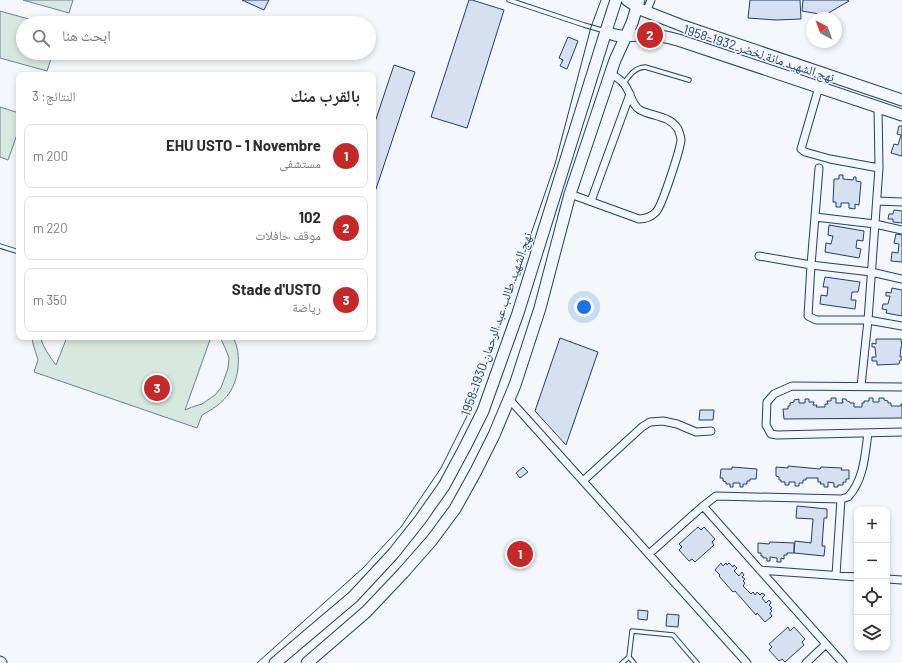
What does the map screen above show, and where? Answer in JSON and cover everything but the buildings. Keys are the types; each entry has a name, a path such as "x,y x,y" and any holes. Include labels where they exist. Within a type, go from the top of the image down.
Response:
{"main road":[{"name":"نهج الشهيد طالب عبد الرحمان 1930-1958","path":"275,663 353,597 393,554 444,486 465,447 483,411 518,313 616,0"},
{"name":"نهج الشهيد مانة لخضر 1932-1958","path":"628,0 683,26 902,100"},
{"path":"307,663 366,612 403,573 432,540 455,509 476,471 494,435 515,385 540,308 570,194 610,73 641,6"},
{"path":"678,40 683,26"},
{"name":"نهج الشهيد مانة لخضر 1932-1958","path":"606,31 620,36 655,35 678,40 902,115"}],"street":[{"path":"641,6 651,0"},
{"path":"570,194 634,218 645,219 650,217 655,214 658,209 680,149 681,139 679,131 675,125 668,119 641,110 636,106 624,83 610,73"},
{"path":"819,87 801,149 805,152 830,159 879,168"},
{"path":"591,201 630,94"},
{"path":"861,386 868,320 879,168 878,107"},
{"path":"819,168 808,316 816,320 868,320 902,326"},
{"path":"876,201 902,202"},
{"path":"815,217 875,224 902,230"},
{"path":"759,256 811,265 871,272 902,279"},
{"path":"902,387 792,386 774,394 767,402 766,425 771,434 777,435 902,432"},
{"path":"509,399 747,663"},
{"path":"583,481 642,427 650,422 663,421 677,424 696,432 711,431"},
{"path":"649,554 716,496 848,497 852,494 863,470 868,433"},
{"path":"836,575 841,498"},
{"path":"703,506 843,663"},
{"path":"760,570 854,577"},
{"path":"890,579 902,580"},
{"path":"806,663 826,644"}],"lane":[{"path":"509,0 584,26 606,31"},
{"path":"624,83 634,70 644,67 689,80"},
{"path":"0,246 16,251"},
{"path":"622,663 629,657 632,631 673,635 697,663"},
{"path":"629,657 634,663"}],"shaded area":[{"path":"23,0 73,0 69,13"},
{"path":"0,11 18,16 16,16 16,60 51,60 47,71 0,58"},
{"path":"0,107 16,112 16,137 8,160 0,157"},
{"path":"32,340 41,340 56,365 66,340 210,340 185,410 202,404 215,395 221,388 228,368 229,358 221,340 234,340 238,352 238,368 231,391 222,402 202,415 197,428 34,372 38,360"}],"tram line":[{"path":"257,663 363,568 401,527 441,468 472,406 555,164 591,27 601,0"}],"place":[{"name":"102","path":"650,35"},
{"name":"Stade d'USTO","path":"157,388"},
{"name":"EHU USTO - 1 Novembre","path":"520,554"}]}
